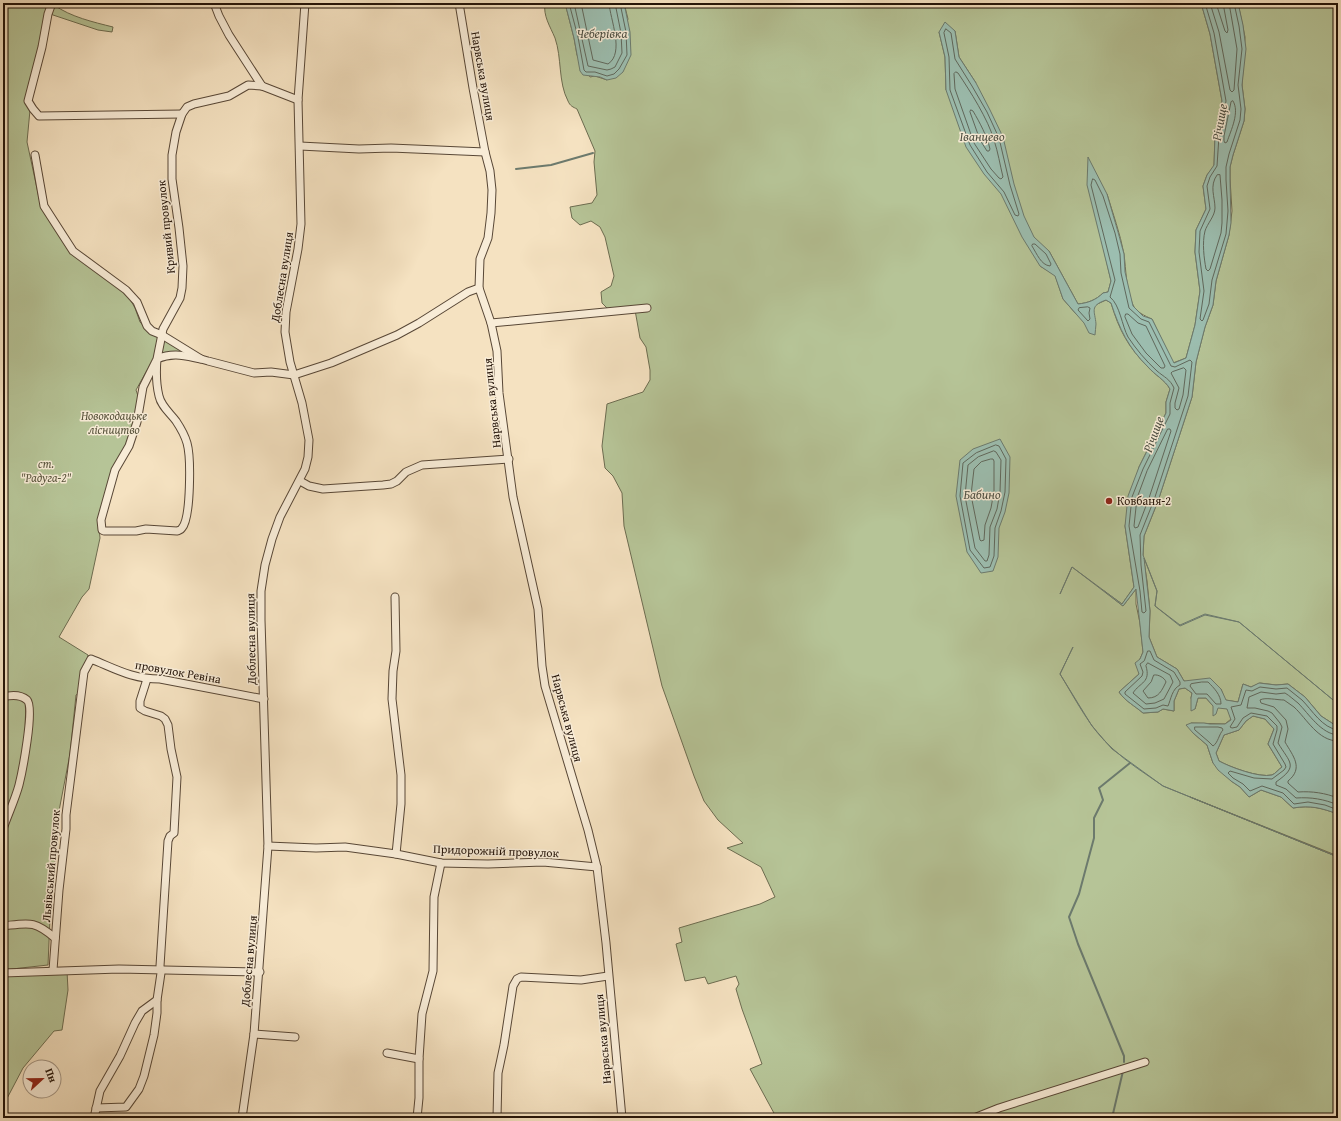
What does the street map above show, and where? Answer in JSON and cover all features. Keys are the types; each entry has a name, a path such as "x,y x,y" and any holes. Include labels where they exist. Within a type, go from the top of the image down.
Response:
{"street":[{"path":"52,3 48,14 42,48 28,101 38,116 182,114 187,108 194,104 229,96 248,85 262,86 298,100"},
{"path":"214,3 229,35 262,86"},
{"name":"Доблесна вулиця","path":"242,1118 254,1034 260,972 268,846 264,698 260,620 261,591 265,565 272,539 280,517 300,481 306,463 309,440 285,332 286,312 298,249 301,224 298,100 305,3"},
{"name":"Нарвська вулиця","path":"459,3 473,88 490,171 492,190 488,238 480,259 479,288 491,323 497,351 500,393 514,497 538,609 545,686 588,830 597,867 622,1118"},
{"name":"Кривий провулок","path":"162,335 163,329 180,298 183,280 179,228 172,179 172,155 176,132 182,114"},
{"path":"300,146 485,152"},
{"path":"35,155 44,206 73,251 126,290 137,302 147,326 152,331 162,335 201,359"},
{"path":"162,335 157,359 156,373 159,396 162,405 177,422 187,442 190,479 185,523 181,530 177,531 146,529 136,532 104,531 102,530 101,520 110,486 115,470 129,446 137,422 143,387 157,359 167,354 181,355 254,373 271,372 294,374 331,364 397,335 468,292 479,288"},
{"path":"491,323 647,308"},
{"path":"300,481 309,486 323,489 383,486 397,481 406,472 422,465 509,460"},
{"path":"395,597 396,651 392,699 401,774 401,804 396,854"},
{"name":"провулок Ревіна","path":"91,659 126,674 148,679 160,679 264,698"},
{"name":"Львівський провулок","path":"53,970 68,795 84,672 91,659"},
{"path":"96,1108 126,1107 139,1090 154,1036 161,973 166,863 168,841 170,836 174,833 177,777 168,725 165,719 140,708 140,701 148,679"},
{"path":"3,697 12,695 21,696 28,700 29,705 29,728 19,785 3,829"},
{"name":"Придорожній провулок","path":"268,846 316,848 345,847 396,854 441,863 488,864 543,862 597,867"},
{"path":"417,1118 422,1014 433,971 434,897 441,863"},
{"path":"3,926 34,924 44,928 55,938"},
{"path":"3,973 53,970 119,969 260,972"},
{"path":"497,1118 498,1073 510,1011 513,986 517,979 521,977 581,980 608,976"},
{"path":"94,1118 100,1091 120,1056 135,1023 142,1011 157,1000"},
{"path":"254,1034 295,1037"},
{"path":"387,1053 419,1059"},
{"path":"974,1118 999,1108 1145,1062"}],"green space":[{"path":"3,3 48,3 30,110 27,142 41,207 70,252 127,294 135,308 140,322 150,333 166,339 182,349 182,353 169,352 155,356 136,390 139,399 136,421 127,446 112,471 99,528 100,538 89,589 82,597 59,637 88,655 81,692 76,695 70,754 58,816 51,895 48,965 3,970"},
{"path":"545,3 565,3 577,55 590,77 595,76 607,80 628,19 624,3 1201,3 1210,34 1222,101 1215,135 1214,166 1207,175 1203,186 1206,209 1196,230 1195,252 1200,291 1195,325 1186,358 1173,363 1152,319 1138,312 1133,305 1128,286 1124,254 1107,194 1097,220 1111,281 1108,292 1103,293 1092,301 1078,304 1049,251 1040,266 1055,275 1063,299 1076,314 1106,300 1111,303 1117,322 1125,338 1141,360 1170,389 1166,402 1166,413 1139,467 1125,526 1134,587 1122,604 1104,591 1123,606 1136,589 1136,604 1140,623 1143,652 1140,659 1139,674 1119,692 1127,701 1143,713 1158,712 1163,709 1174,711 1174,701 1179,689 1185,688 1192,693 1191,698 1195,709 1198,698 1206,698 1213,706 1228,709 1231,719 1225,724 1191,723 1193,733 1207,745 1213,763 1231,781 1240,787 1249,797 1261,790 1281,797 1293,808 1316,808 1338,814 1338,856 1190,797 1338,857 1338,1118 771,1118 775,1115 750,1069 762,1064 736,989 739,984 736,976 708,984 705,977 685,981 676,944 682,942 679,928 760,904 775,897 761,867 727,848 743,843 718,820 704,801 694,776 662,686 624,526 622,493 613,476 605,468 602,446 607,404 643,392 650,380 650,370 646,347 640,338 635,310 610,311 602,303 601,292 611,286 614,276 605,237 600,227 591,221 580,225 572,218 570,207 592,203 597,195 594,162 595,151 577,109 570,104 565,94 561,78 559,54 555,38 546,17","holes":["955,31 959,57 976,83 946,90 945,57 939,32"]},
{"path":"1238,3 1338,3 1338,727 1321,716 1305,697 1288,684 1276,685 1260,683 1251,687 1243,684 1238,702 1225,700 1221,689 1184,681 1177,669 1157,657 1149,637 1150,611 1143,555 1144,536 1158,501 1192,397 1196,362 1205,327 1213,305 1216,281 1229,235 1232,211 1230,167 1244,121 1245,109 1242,85 1245,37"},
{"path":"54,5 75,16 113,27 112,32 98,30 53,15 51,14"},
{"path":"1253,716 1265,719 1274,729 1268,744 1282,767 1272,775 1260,775 1230,766 1219,761 1216,753 1224,735 1239,730 1246,721"},
{"path":"67,971 68,990 62,1030 54,1031 31,1059 22,1059 22,1070 3,1106 3,977"}],"water":[{"name":"Чеберівка","path":"565,3 624,3 630,32 631,55 623,72 616,78 607,80 600,77 583,75 580,71 574,38"},
{"path":"1201,3 1238,3 1246,49 1242,85 1245,109 1244,121 1230,167 1231,223 1216,281 1213,305 1205,327 1196,362 1192,397 1158,501 1144,536 1143,555 1157,591 1144,558 1150,611 1149,637 1157,657 1177,669 1184,681 1210,678 1221,689 1226,700 1238,702 1243,684 1251,687 1259,683 1276,685 1288,684 1305,697 1321,716 1338,727 1338,814 1316,808 1293,808 1281,797 1261,790 1249,797 1240,787 1218,770 1213,763 1207,745 1186,725 1191,723 1225,724 1231,720 1227,709 1218,708 1216,714 1213,716 1213,706 1206,698 1198,698 1195,709 1191,711 1192,693 1185,688 1179,689 1174,701 1174,711 1163,709 1158,712 1143,713 1124,698 1119,692 1139,674 1135,663 1140,659 1143,652 1136,589 1123,606 1072,567 1122,604 1134,587 1125,526 1128,496 1139,467 1166,413 1166,402 1170,389 1141,360 1125,338 1111,303 1106,300 1097,304 1094,309 1096,324 1095,335 1089,333 1084,323 1063,299 1055,276 1040,266 1022,237 1001,194 984,174 966,147 946,90 945,57 939,32 945,22 955,31 959,57 976,83 1003,137 1014,184 1024,216 1034,237 1049,251 1078,304 1092,301 1103,293 1108,292 1111,281 1087,185 1088,157 1107,194 1124,254 1125,272 1133,306 1143,316 1152,319 1174,363 1186,358 1195,325 1200,291 1195,252 1196,230 1206,209 1203,186 1207,175 1214,165 1215,135 1222,101 1210,34","holes":["1253,716 1265,719 1274,729 1268,744 1282,767 1274,774 1266,776 1237,769 1219,761 1216,753 1224,735 1239,730 1246,721"]},
{"name":"Бабино","path":"1000,439 1010,457 1009,493 1005,512 999,528 998,557 993,571 981,573 967,552 956,496 960,460 973,449"},
{"path":"1155,606 1180,625 1205,614 1239,622 1205,615 1180,626"},
{"path":"1117,753 1163,786 1131,764"}],"waterway":[{"path":"516,169 551,165 593,153"},
{"path":"1124,1062 1124,1056 1078,944 1069,917 1079,894 1094,838 1094,818 1103,800 1099,788 1130,763"},
{"path":"1112,1118 1123,1071"}],"place":[{"name":"Ковбаня-2","path":"1109,501"}],"water label":[{"name":"Річище","path":"1219,122"},
{"name":"Іванцево","path":"982,136"},
{"name":"Річище","path":"1153,434"}],"park label":[{"name":"Новокодацьке лісництво","path":"114,423"},
{"name":"ст. \"Радуга-2\"","path":"46,471"}]}
